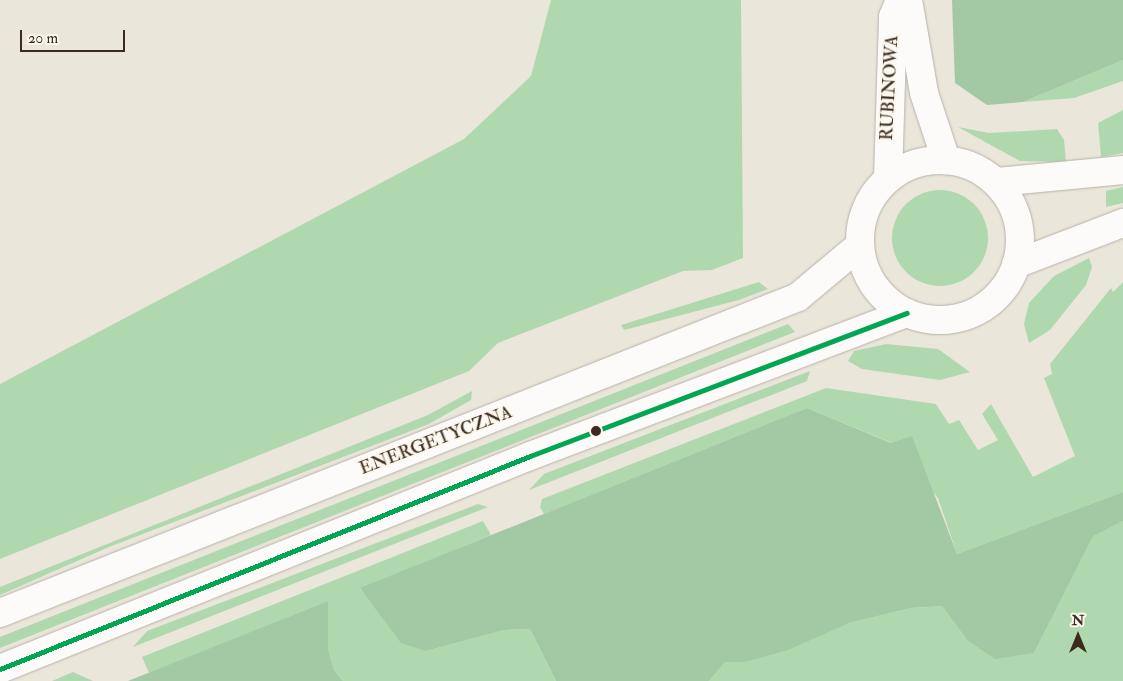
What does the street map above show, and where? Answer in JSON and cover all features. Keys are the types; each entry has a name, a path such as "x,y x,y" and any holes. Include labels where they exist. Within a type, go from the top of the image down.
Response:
{"street":[{"name":"RUBINOWA","path":"888,178 893,16 900,0"},
{"name":"RUBINOWA","path":"908,0 924,93 946,160"},
{"path":"946,160 979,170 997,182 1018,221 1016,264 1001,292 970,314 928,319 907,313 874,286 859,246 867,205 888,178 915,163 946,160"},
{"path":"997,182 1123,170"},
{"path":"1016,264 1123,223"},
{"name":"ENERGETYCZNA","path":"0,613 798,297 859,246"},
{"path":"0,669 521,460 907,313"}],"green space":[{"path":"551,0 741,0 743,258 712,270 683,271 498,343 469,371 0,559 0,384 464,139 531,76"},
{"path":"952,0 1123,0 1123,60 1023,102 987,105 955,83"},
{"path":"1123,60 1123,81 1074,98 1023,102"},
{"path":"1123,110 1123,153 1101,157 1098,123"},
{"path":"958,127 989,133 1057,129 1064,140 1066,162 1020,161"},
{"path":"1123,187 1123,203 1106,207 1106,191"},
{"path":"940,190 958,194 974,204 984,220 988,238 984,256 974,272 958,282 940,286 922,282 906,272 896,256 892,238 896,220 906,204 922,194"},
{"path":"1089,258 1092,267 1086,285 1050,330 1029,343 1024,324 1029,303 1054,276"},
{"path":"759,282 768,289 739,300 624,330 621,325"},
{"path":"1123,282 1123,492 957,554 938,498 892,443 807,408 544,514 540,507 542,499 826,388 936,404 949,424 959,420 978,450 998,440 982,414 991,404 1033,477 1075,456 1044,378 1052,374 1050,364 1111,288 1113,292"},
{"path":"788,324 795,332 0,648 0,637"},
{"path":"886,344 938,349 970,372 940,380 862,369 848,361 854,351"},
{"path":"810,371 807,381 529,490 544,474"},
{"path":"472,391 471,400 429,424 109,547 0,595 0,587 428,415"},
{"path":"807,408 891,443 912,436 957,554 1123,492 1123,521 1093,536 1034,653 995,659 967,640 942,606 911,608 849,623 788,650 745,662 725,662 709,681 556,681 530,629 504,630 426,651 401,643 360,588"},
{"path":"478,504 488,507 133,647 147,631"},
{"path":"483,521 491,535 360,589 426,651 504,630 530,629 556,681 343,681 334,670 328,649 328,601 149,673 142,657"},
{"path":"1123,521 1123,681 709,681 725,662 745,662 849,623 911,608 942,606 967,640 1034,653 1093,535"},
{"path":"328,601 328,649 334,670 343,681 128,681"},
{"path":"73,672 93,681 52,681"}],"transit line":[{"path":"0,669 530,456 907,313"}]}
